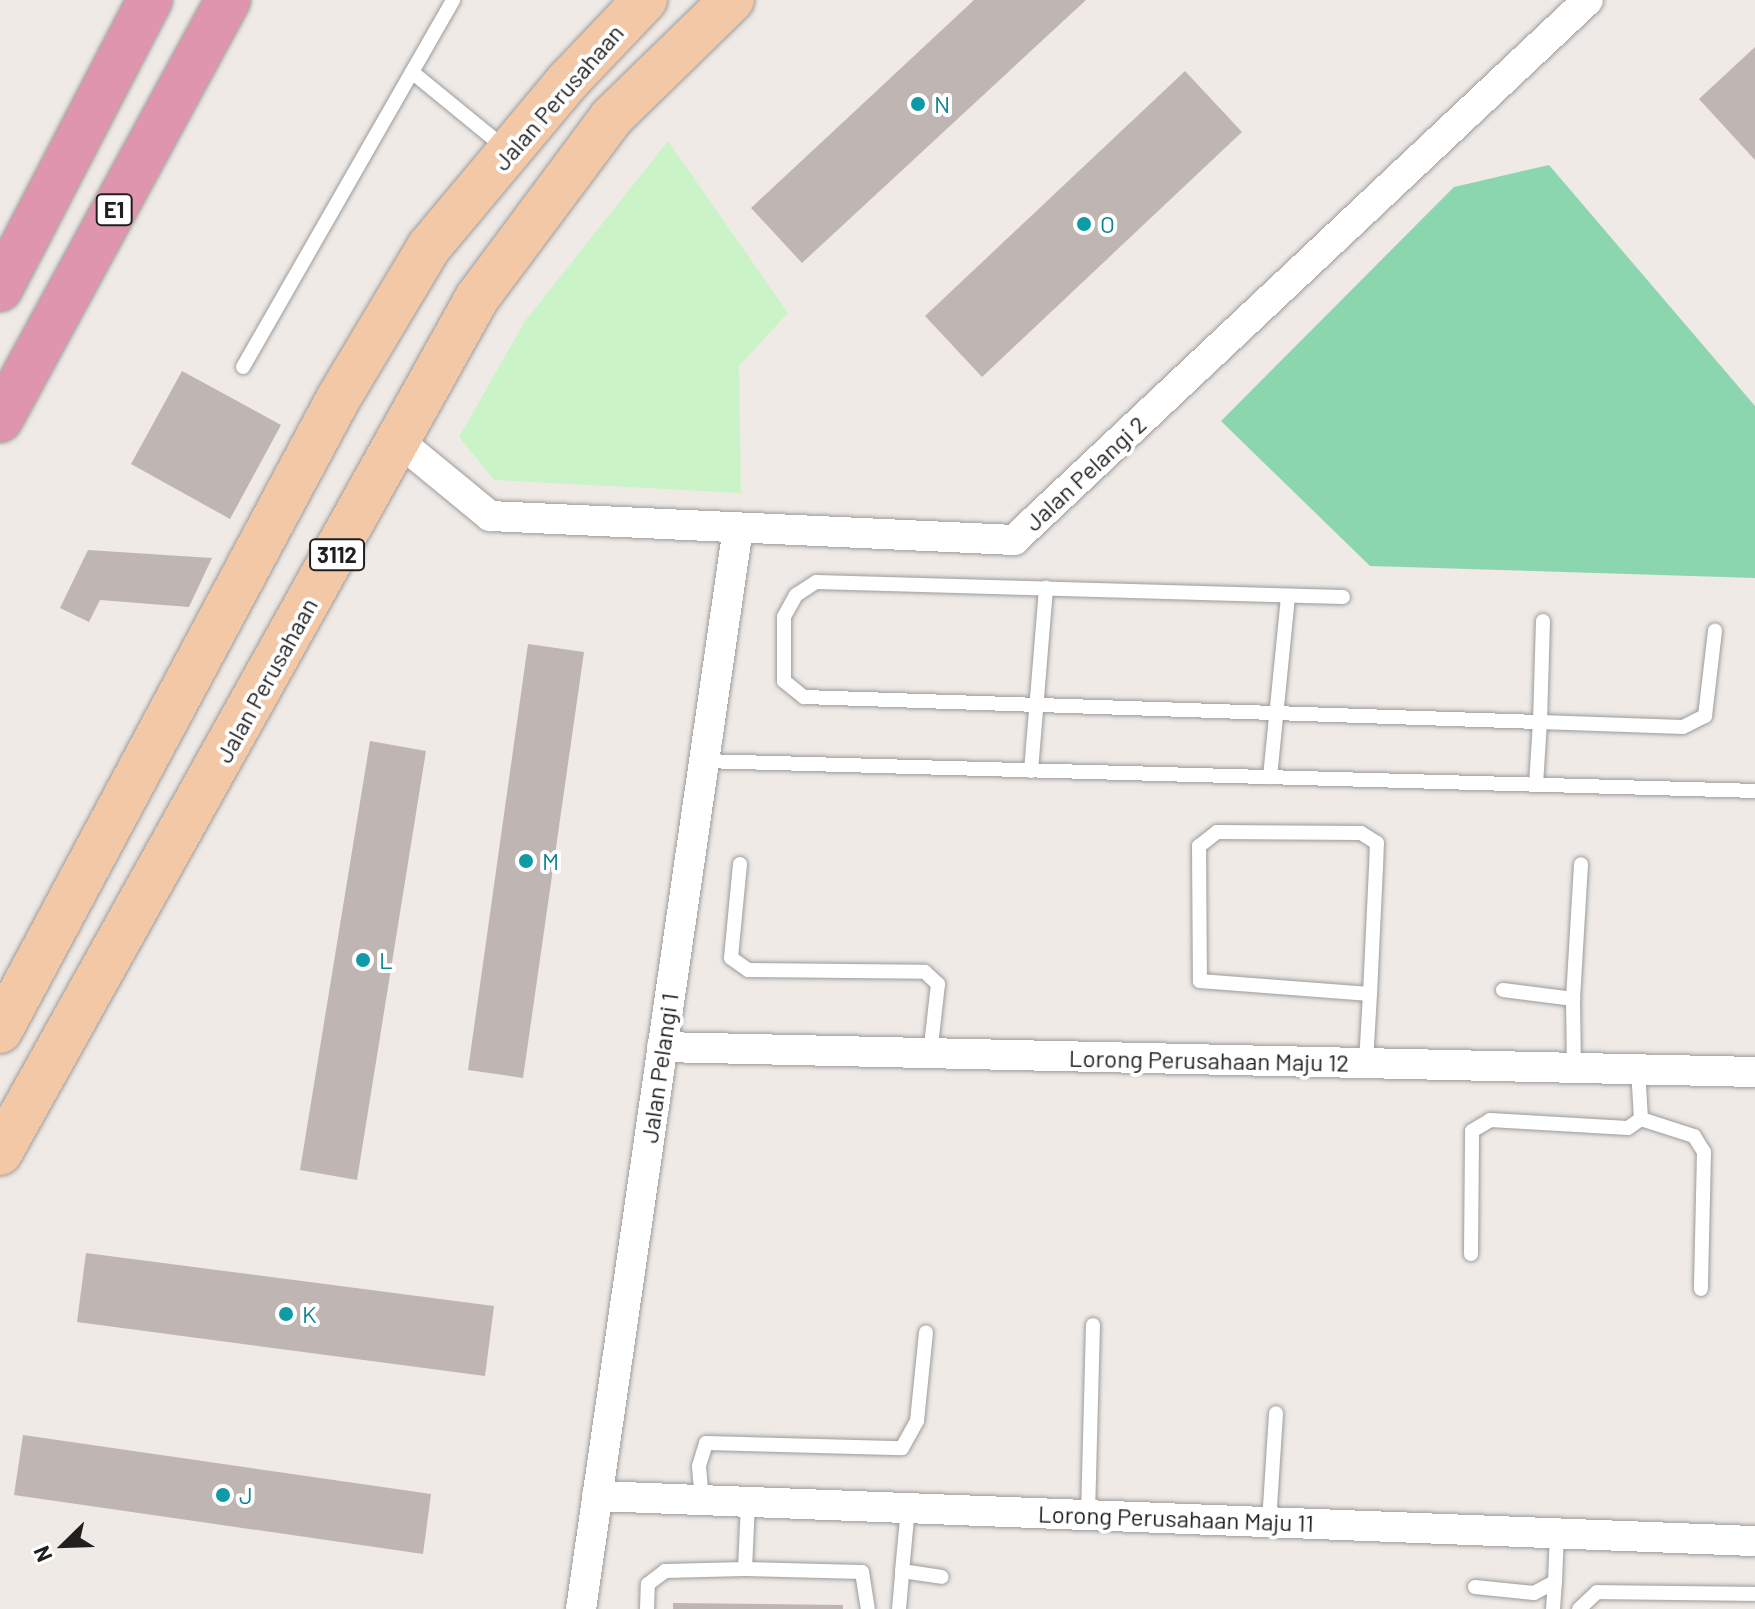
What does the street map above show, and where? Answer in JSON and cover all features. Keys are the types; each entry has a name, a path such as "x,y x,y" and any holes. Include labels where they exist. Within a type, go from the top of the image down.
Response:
{"highway":[{"path":"0,289 150,0"},
{"name":"E1","path":"0,420 228,0"}],"main road":[{"name":"Jalan Perusahaan","path":"0,1031 338,399 429,247 509,151 645,0"},
{"name":"Jalan Perusahaan","path":"0,1153 400,442 477,298 611,118 732,0"}],"street":[{"name":"Jalan Pelangi 2","path":"400,442 490,516 1014,540 1588,0"},
{"name":"Jalan Pelangi 1","path":"581,1609 738,527"},
{"name":"Lorong Perusahaan Maju 12","path":"662,1047 1755,1072"},
{"name":"Lorong Perusahaan Maju 11","path":"597,1496 1755,1541"}],"lane":[{"path":"243,367 453,0"},
{"path":"412,72 509,151"},
{"path":"1343,597 816,582 796,595 784,617 784,681 804,697 1277,709 1683,727 1705,716 1715,631"},
{"path":"1031,771 1046,588"},
{"path":"1270,777 1288,596"},
{"path":"1536,785 1543,621"},
{"path":"703,761 1755,791"},
{"path":"1366,1063 1370,994 1377,843 1361,833 1217,832 1199,846 1200,981 1370,994"},
{"path":"740,864 731,958 748,970 925,972 938,984 930,1054"},
{"path":"1574,1067 1573,999 1581,864"},
{"path":"1503,990 1573,999"},
{"path":"1638,1069 1641,1119"},
{"path":"1471,1254 1472,1131 1490,1120 1628,1128 1641,1119"},
{"path":"1641,1119 1694,1136 1704,1152 1701,1289"},
{"path":"1088,1515 1093,1325"},
{"path":"702,1501 699,1466 706,1443 902,1448 917,1421 926,1332"},
{"path":"1269,1522 1276,1413"},
{"path":"745,1569 748,1502"},
{"path":"899,1609 908,1508"},
{"path":"1553,1609 1557,1533"},
{"path":"647,1609 648,1584 665,1571 745,1569 862,1572 868,1609"},
{"path":"902,1571 942,1577"},
{"path":"1475,1587 1534,1593 1555,1582"},
{"path":"1579,1609 1597,1592 1755,1594"}],"green space":[{"path":"668,141 788,313 739,366 741,493 494,480 459,437 525,321"},
{"path":"1549,165 1755,406 1755,578 1370,566 1221,421 1454,187"}],"building":[{"name":"N","path":"974,0 1086,0 802,263 751,208"},
{"path":"1755,47 1755,160 1699,99"},
{"name":"O","path":"1185,71 1242,132 982,377 925,316"},
{"path":"182,371 281,425 230,519 131,464"},
{"path":"88,550 212,558 189,607 100,600 89,622 60,608"},
{"name":"M","path":"528,644 584,652 523,1078 468,1070"},
{"name":"L","path":"370,741 426,751 357,1180 300,1170"},
{"name":"K","path":"86,1253 494,1306 485,1376 77,1322"},
{"name":"J","path":"23,1435 431,1494 423,1554 14,1495"},
{"path":"673,1603 843,1605 843,1609 673,1609"}],"place":[{"name":"N","path":"918,104"},
{"name":"O","path":"1084,224"},
{"name":"M","path":"526,861"},
{"name":"L","path":"363,960"},
{"name":"K","path":"286,1314"},
{"name":"J","path":"223,1495"}]}
